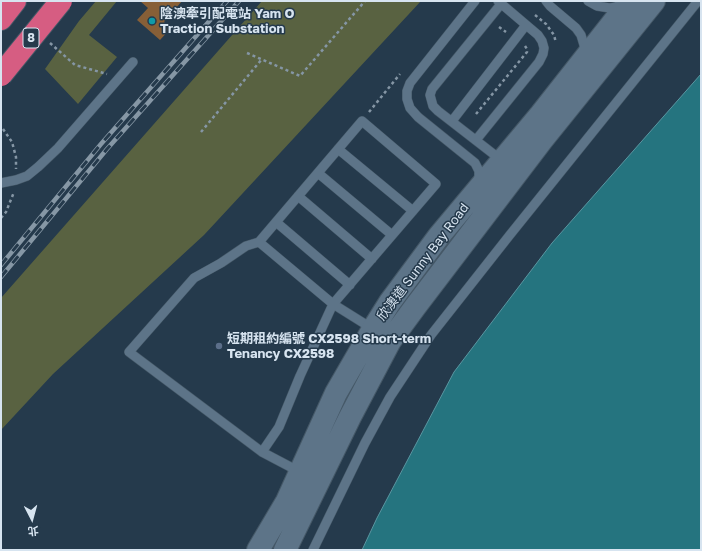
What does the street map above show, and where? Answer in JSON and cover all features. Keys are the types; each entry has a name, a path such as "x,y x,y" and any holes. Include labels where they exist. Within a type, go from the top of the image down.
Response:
{"highway":[{"path":"1,19 15,1"},
{"name":"8","path":"1,75 61,1"}],"main road":[{"name":"欣澳道 Sunny Bay Road","path":"285,550 350,417 390,341 415,306 525,163 654,1"},
{"name":"欣澳道 Sunny Bay Road","path":"258,550 278,518 336,393 373,329 413,270 586,58 629,2"},
{"path":"373,329 390,341"}],"lane":[{"path":"475,1 410,83 407,98 410,108 418,116 475,163 479,171 479,180 476,191"},
{"path":"546,1 576,28 581,35 586,58"},
{"path":"588,1 597,6 610,8 629,2"},
{"path":"313,550 365,443 390,397 431,335 523,217 698,1"},
{"path":"476,140 539,62 543,54 544,48 538,34 500,2 432,90 430,99 433,106 501,161"},
{"path":"452,121 526,25"},
{"path":"1,183 27,176 38,167 58,148 133,62"},
{"path":"262,452 279,427 300,376 333,304 436,184 362,121 259,242 246,246 221,263 194,278 129,352 262,452 300,472"},
{"path":"338,149 412,211"},
{"path":"318,173 392,235"},
{"path":"298,196 372,259"},
{"path":"276,222 350,285"},
{"path":"259,242 333,304 373,329"}],"path":[{"path":"247,53 300,76 365,1"},
{"path":"49,42 75,64 119,77"},
{"path":"201,132 262,59"}],"shaded area":[{"path":"96,1 117,1 89,35 117,57 78,104 45,69 79,21"},
{"path":"262,1 421,1 204,235 53,374 1,430 1,298"},
{"path":"701,74 701,550 362,550 377,518 454,372 552,243"}],"building":[{"name":"陰澳牽引配電站 Yam O Traction Substation","path":"140,1 182,1 164,22 171,28 160,40 137,20 148,8"}],"railway":[{"path":"1,265 101,144 227,1"},
{"path":"1,277 107,149 239,1"}],"place":[{"name":"陰澳牽引配電站 Yam O Traction Substation","path":"152,21"},
{"name":"短期租約編號 CX2598 Short-term Tenancy CX2598","path":"219,346"}]}
